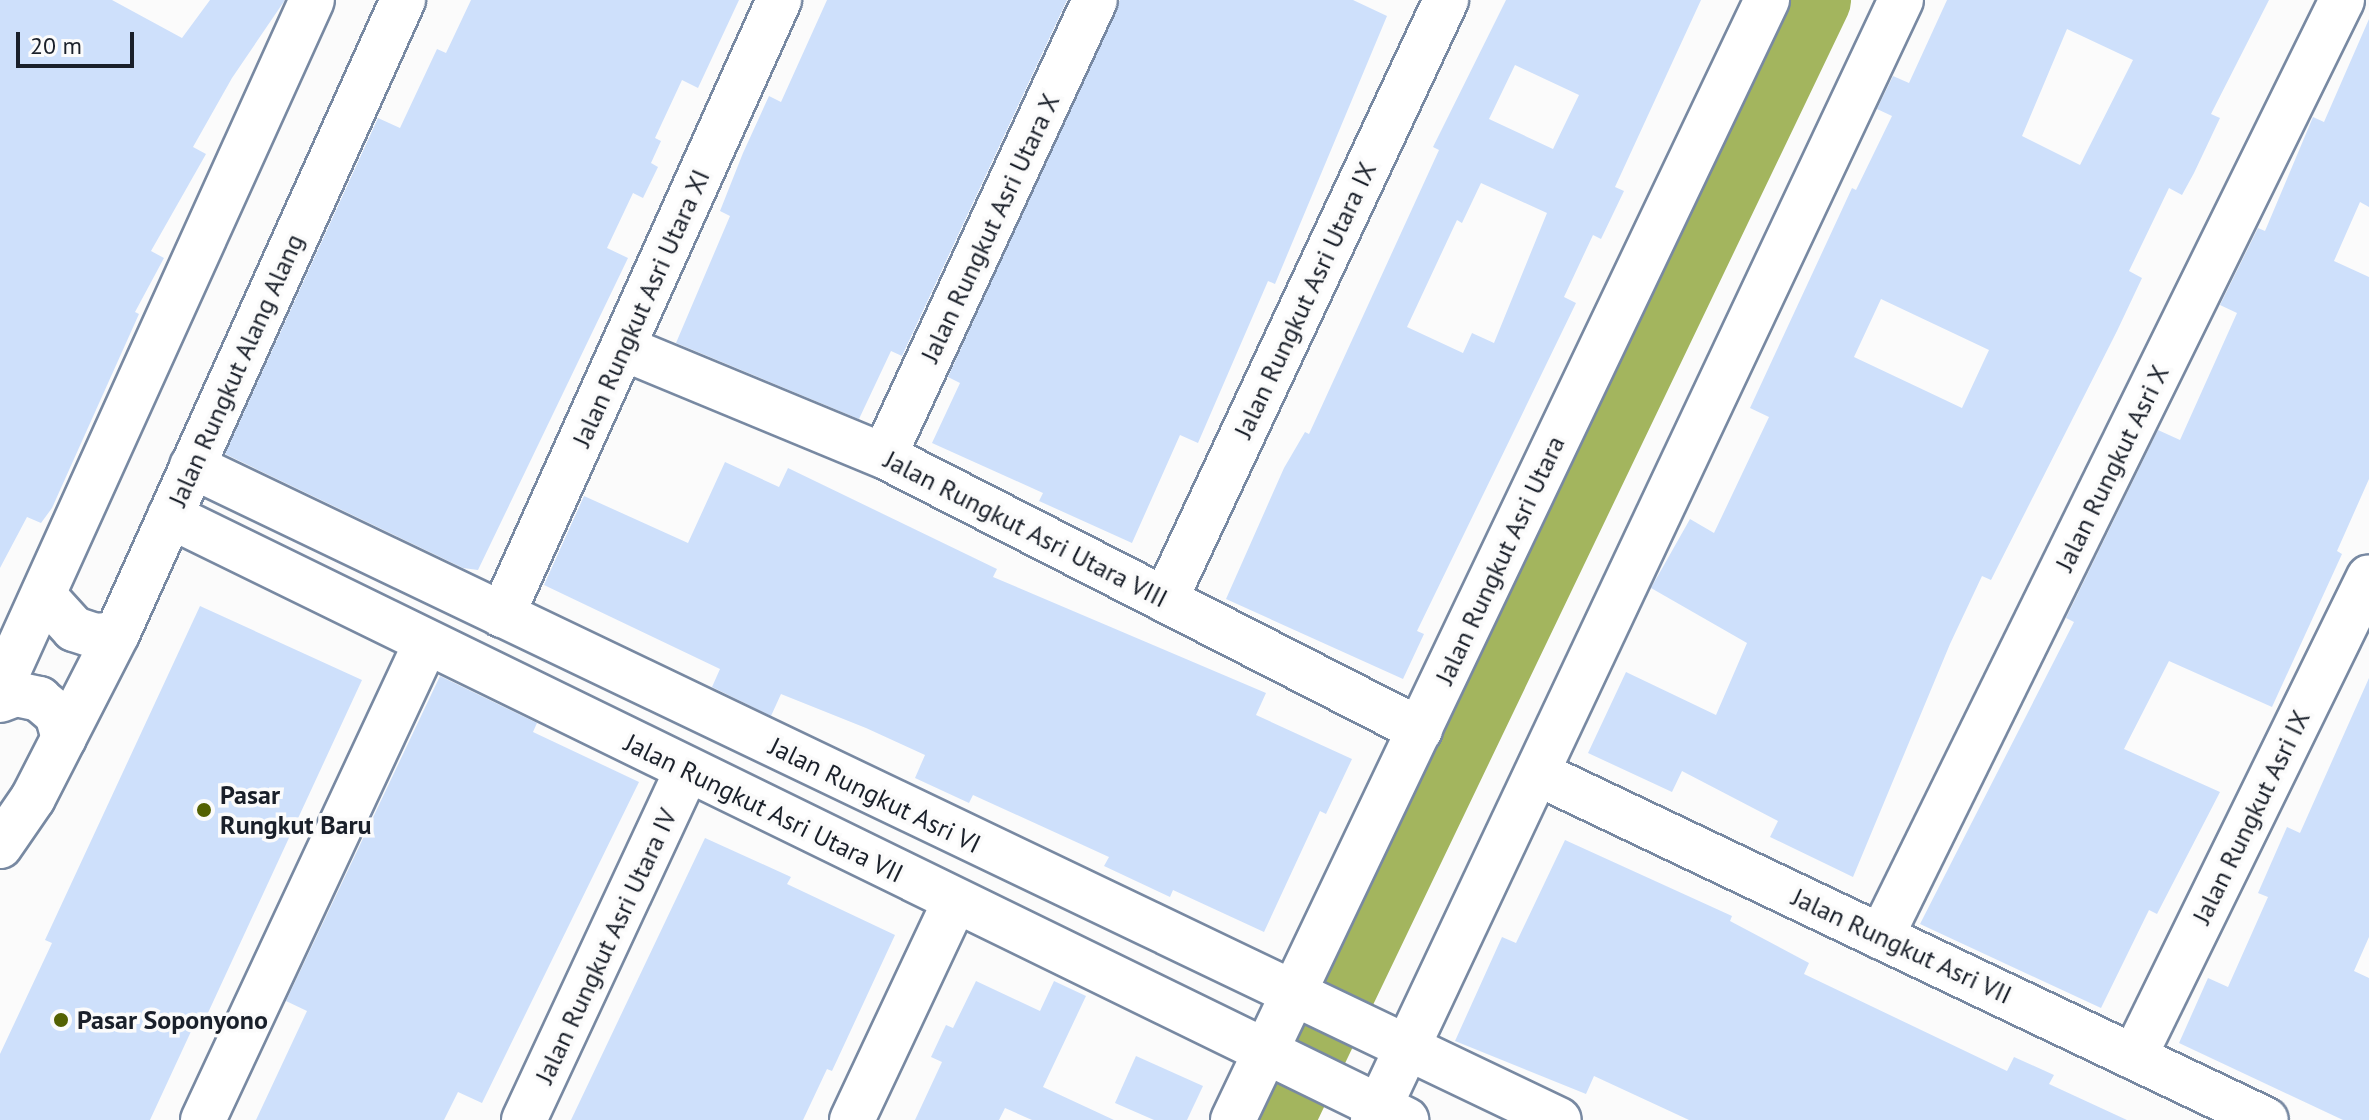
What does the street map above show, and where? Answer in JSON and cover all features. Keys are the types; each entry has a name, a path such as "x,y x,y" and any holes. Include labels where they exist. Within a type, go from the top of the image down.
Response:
{"street":[{"path":"0,689 45,597 312,0"},
{"name":"Jalan Rungkut Alang Alang","path":"0,846 64,738 117,634 403,0"},
{"name":"Jalan Rungkut Asri Utara XI","path":"502,615 779,0"},
{"name":"Jalan Rungkut Asri Utara X","path":"884,456 1095,0"},
{"name":"Jalan Rungkut Asri Utara IX","path":"1165,600 1446,0"},
{"name":"Jalan Rungkut Asri Utara","path":"1233,1120 1277,1059 1420,730 1767,0"},
{"path":"1379,1111 1398,1044 1537,773 1901,0"},
{"name":"Jalan Rungkut Asri X","path":"1881,937 2342,0"},
{"name":"Jalan Rungkut Asri Utara VIII","path":"623,348 884,456 1420,730"},
{"name":"Jalan Rungkut Asri VI","path":"192,466 1304,1001 1559,1120"},
{"name":"Jalan Rungkut Asri Utara VII","path":"170,516 425,645 955,901 1379,1111"},
{"name":"Jalan Rungkut Asri IX","path":"2134,1057 2369,577"},
{"path":"45,597 74,629 96,636 117,634"},
{"path":"203,1120 425,645"},
{"path":"0,700 16,694 39,699 57,714 64,738"},
{"name":"Jalan Rungkut Asri Utara IV","path":"524,1120 687,771"},
{"name":"Jalan Rungkut Asri VII","path":"1537,773 2266,1120"},
{"path":"852,1120 955,901"}],"building":[{"path":"0,0 112,0 182,38 210,0 285,0 232,78 193,147 206,154 151,251 164,258 135,312 139,314 52,508 41,523 27,517 0,568"},
{"path":"471,0 739,0 698,88 682,80 655,138 661,141 651,163 658,167 643,198 633,193 607,248 628,258 478,570 463,568 225,454 378,118 400,128 437,49 446,53"},
{"path":"827,0 1067,0 902,356 891,351 859,419 676,343 730,216 720,211 743,153 769,96 781,102"},
{"path":"1120,0 1353,0 1387,16 1275,284 1268,281 1198,443 1180,435 1132,543 1039,501 1043,493 932,443 960,383 948,377"},
{"path":"1506,0 1701,0 1615,187 1624,191 1601,239 1593,235 1564,297 1576,303 1417,631 1424,634 1403,679 1226,599 1284,468 1305,432 1309,434 1439,150 1433,147","holes":["1515,65 1579,95 1553,149 1489,119","1481,183 1547,213 1494,343 1472,333 1463,353 1407,327 1457,220 1462,223"]},
{"path":"1947,0 2269,0 2211,114 2220,118 2194,173 2182,195 2169,188 2129,271 2142,278 2117,331 1991,580 1982,576 1950,644 1853,877 1770,837 1778,821 1682,771 1672,792 1588,753 1626,672 1716,715 1747,643 1651,588 1690,519 1714,533 1769,417 1750,408 1852,188 1856,190 1892,116 1877,109 1893,76 1909,83","holes":["2067,29 2133,60 2080,165 2022,136","1881,299 1989,350 1962,408 1854,357"]},
{"path":"2369,19 2369,207 2360,202 2334,261 2369,277 2369,479 2337,551 2342,554 2272,707 2169,661 2124,749 2220,792 2157,914 2149,910 2101,1008 1920,924 2074,622 2066,618 2158,430 2180,440 2237,313 2220,305 2258,228 2265,231 2313,117 2324,122"},
{"path":"725,462 779,487 788,468 997,569 993,577 1266,693 1256,715 1352,759 1326,814 1320,811 1264,932 1173,890 1170,897 1104,866 1109,857 973,795 969,803 915,778 925,755 866,728 781,694 771,716 712,687 720,669 544,585 584,496 688,543"},
{"name":"Pasar Rungkut Baru","path":"200,606 362,680 207,1015 200,1012 150,1120 0,1120 0,1054 52,943 45,940"},
{"path":"440,676 537,723 533,732 639,782 482,1103 458,1092 444,1120 256,1120 307,1011 286,1001"},
{"path":"2369,678 2369,937 2354,971 2369,978 2369,1120 2343,1120 2179,1043 2208,978 2228,987 2268,897 2258,893 2287,827 2300,833"},
{"path":"705,838 791,877 787,884 895,935 832,1071 827,1069 803,1120 571,1120"},
{"path":"1565,840 1732,916 1730,921 1809,963 1804,974 2007,1071 2014,1057 2054,1075 2049,1084 2127,1120 1689,1120 1594,1076 1586,1094 1455,1041 1502,937 1516,943"},
{"path":"976,981 1040,1011 1054,981 1086,996 1043,1087 1114,1120 1032,1120 1005,1108 999,1120 915,1120 942,1062 931,1057 946,1025 953,1028"},
{"path":"1136,1056 1203,1086 1187,1120 1154,1120 1115,1103"}],"waterway":[{"path":"1279,1120 1816,0"}],"place":[{"name":"Pasar Rungkut Baru","path":"204,810"},
{"name":"Pasar Soponyono","path":"61,1020"}]}
